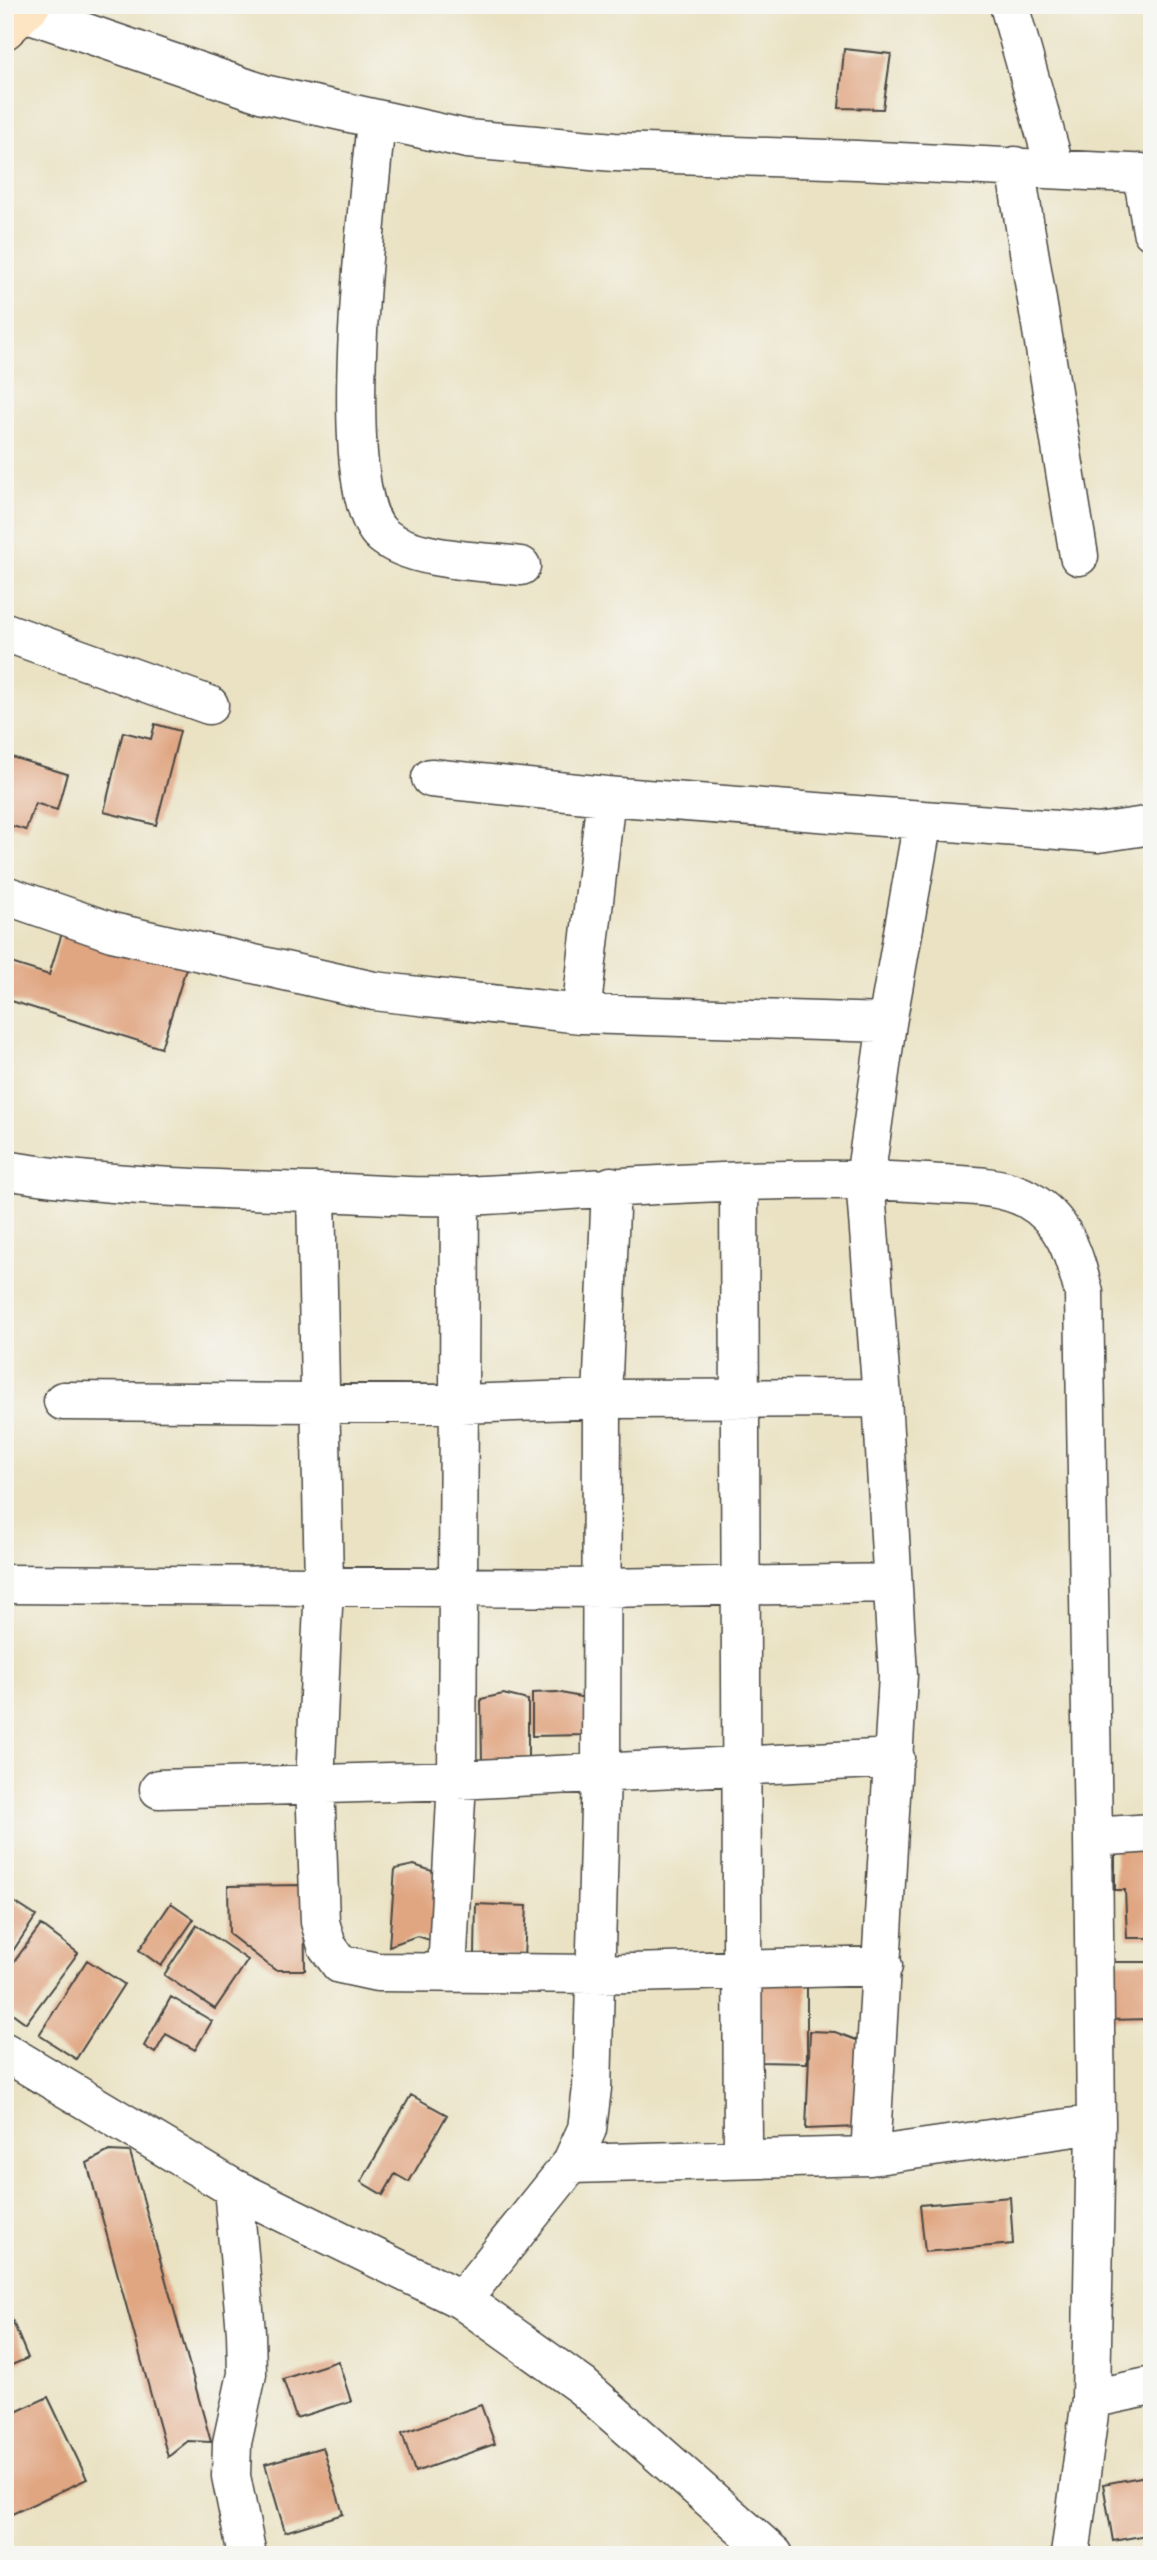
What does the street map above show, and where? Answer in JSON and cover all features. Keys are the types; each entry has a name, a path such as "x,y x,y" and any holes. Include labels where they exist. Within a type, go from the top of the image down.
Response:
{"street":[{"path":"1009,5 1055,168"},
{"path":"18,13 264,94 467,139 614,152 1015,166 1147,174 1152,231"},
{"path":"376,120 360,309 357,444 366,507 381,534 403,548 521,566"},
{"path":"1015,166 1079,556"},
{"path":"5,632 209,705"},
{"path":"430,778 606,796 1098,833 1152,825"},
{"path":"581,1014 606,796"},
{"path":"870,2156 898,1675 882,1398 865,1179 887,1023 923,820"},
{"path":"5,895 112,932 374,991 581,1014 887,1023"},
{"path":"5,1170 45,1176 207,1189 460,1196 611,1186 865,1179 997,1188 1026,1199 1054,1218 1072,1248 1084,1293 1093,1837 1096,2124 1091,2399 1070,2555"},
{"path":"739,1183 739,1765 743,2159"},
{"path":"461,2300 571,2164 587,2130 591,2102 601,1773 602,1399 611,1186"},
{"path":"316,1192 324,1584 315,1783 320,1922 327,1946 340,1964 355,1969 596,1975 741,1968 883,1966"},
{"path":"447,1972 457,1780 460,1196"},
{"path":"63,1401 460,1404 602,1399 738,1401 882,1398"},
{"path":"5,1584 174,1587 324,1584 603,1587 891,1583"},
{"path":"159,1789 457,1780 895,1758"},
{"path":"1093,1837 1152,1833"},
{"path":"5,2052 233,2188 461,2300 582,2386 774,2555"},
{"path":"571,2164 870,2156 1096,2124"},
{"path":"233,2188 247,2374 232,2443 231,2476 247,2555"},
{"path":"1091,2399 1152,2386"}],"building":[{"path":"844,49 891,54 883,109 839,108"},
{"path":"155,724 180,731 156,825 104,812 123,732 151,739"},
{"path":"5,755 67,774 57,810 35,803 26,830 5,824"},
{"path":"65,923 188,962 161,1048 5,999 5,961 49,975"},
{"path":"557,1692 585,1698 587,1735 532,1736 532,1693"},
{"path":"503,1694 528,1700 528,1764 509,1757 482,1764 481,1699"},
{"path":"1152,1843 1152,1938 1127,1938 1125,1890 1115,1890 1115,1844"},
{"path":"414,1865 441,1874 439,1943 417,1936 389,1946 395,1869"},
{"path":"304,1885 305,1970 275,1970 229,1934 228,1886"},
{"path":"5,1896 36,1916 5,1963"},
{"path":"171,1903 194,1919 161,1966 139,1950"},
{"path":"476,1904 527,1906 524,1956 475,1954"},
{"path":"41,1925 78,1953 26,2023 5,2008 5,1974"},
{"path":"197,1925 248,1960 215,2009 164,1975"},
{"path":"87,1960 124,1984 76,2059 39,2035"},
{"path":"1106,1962 1152,1962 1152,2019 1107,2020"},
{"path":"759,1971 807,1972 807,2063 760,2062"},
{"path":"171,1997 212,2021 195,2050 166,2034 155,2053 144,2046"},
{"path":"810,2031 835,2032 859,2041 859,2127 806,2129"},
{"path":"411,2095 447,2115 409,2182 395,2174 383,2195 361,2182"},
{"path":"109,2151 130,2152 211,2442 188,2441 168,2457 87,2163"},
{"path":"1010,2197 1013,2244 925,2252 920,2205"},
{"path":"5,2303 28,2358 5,2368"},
{"path":"338,2361 351,2401 296,2418 283,2379"},
{"path":"48,2397 87,2479 10,2515 5,2505 5,2417"},
{"path":"481,2405 495,2444 415,2472 402,2433"},
{"path":"323,2447 343,2514 285,2532 265,2464"},
{"path":"1152,2475 1152,2534 1113,2541 1103,2484"}]}
